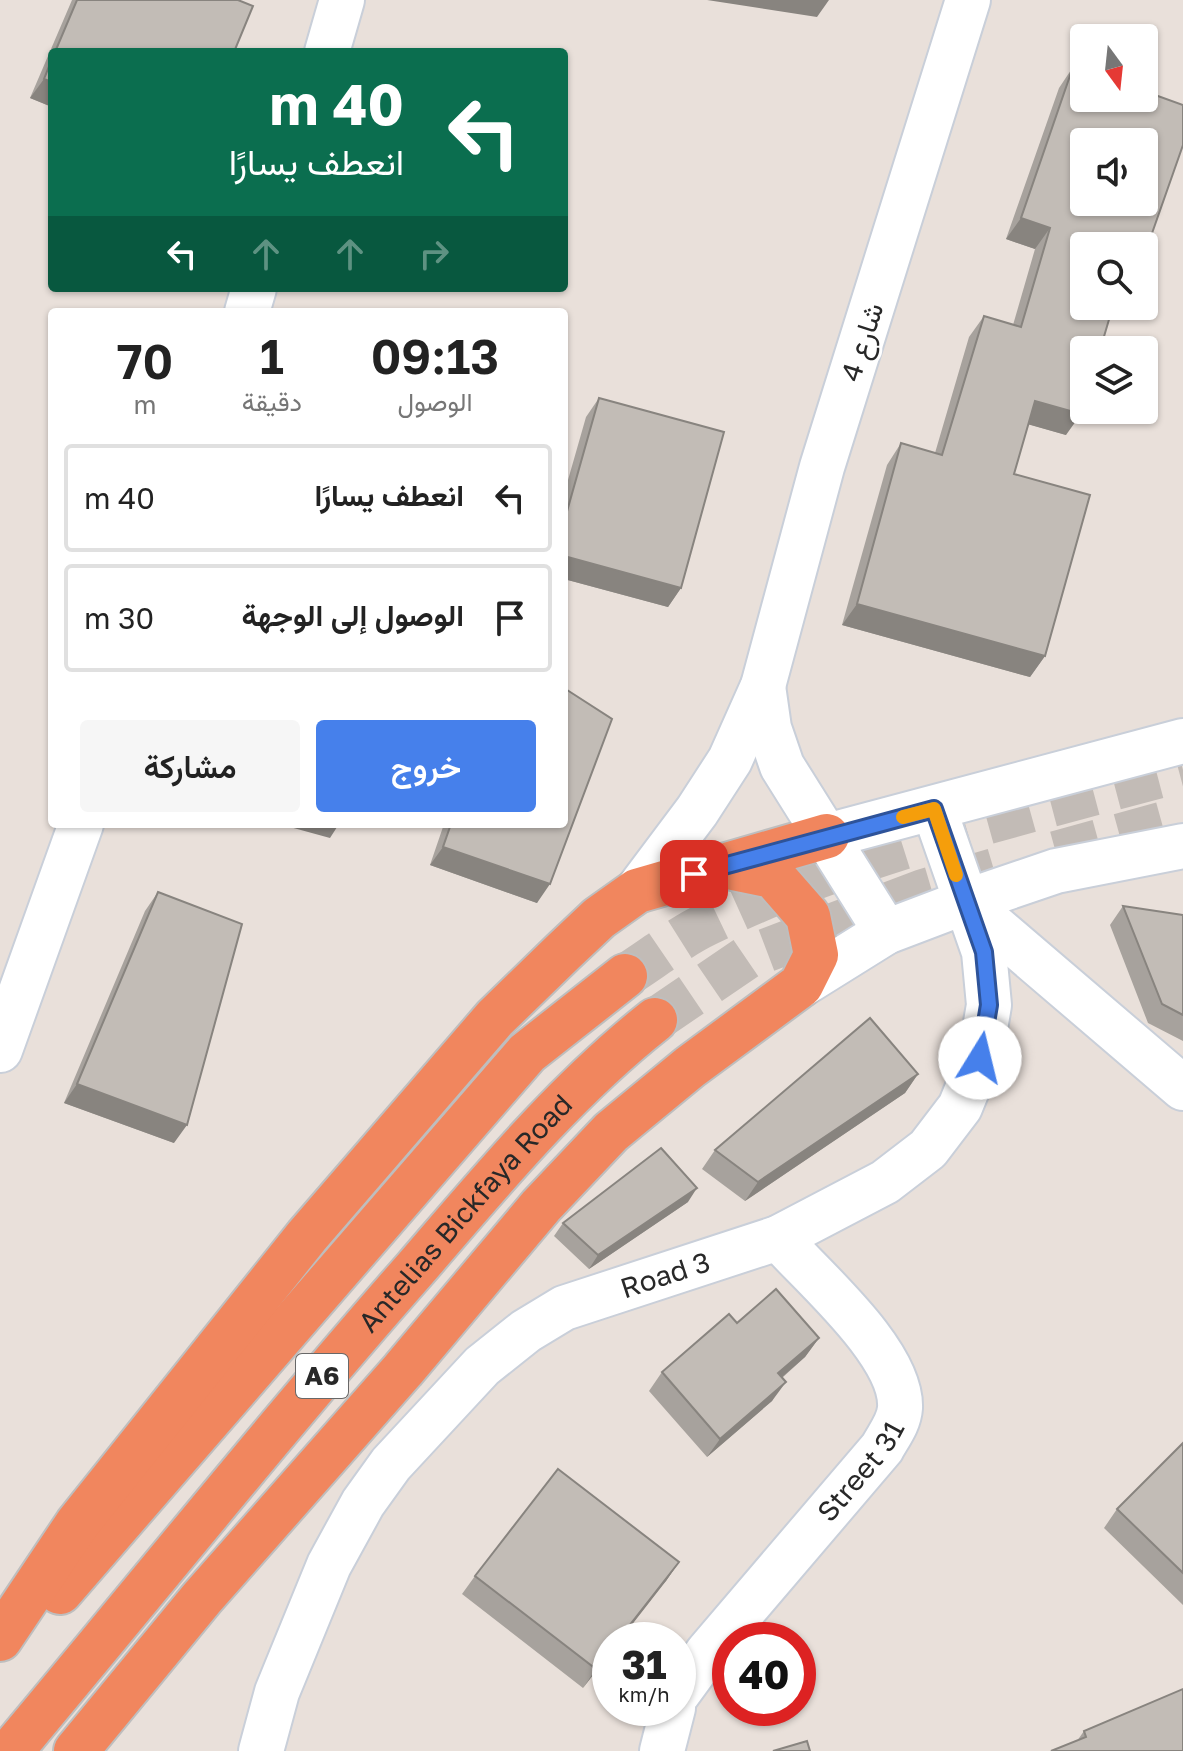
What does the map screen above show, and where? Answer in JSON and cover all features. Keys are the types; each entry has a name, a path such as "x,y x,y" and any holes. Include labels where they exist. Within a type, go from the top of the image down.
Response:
{"highway":[{"path":"0,1639 77,1524 307,1236 495,1018 599,918 637,891 827,836"},
{"path":"76,1751 202,1598 403,1370 551,1195 611,1132 690,1067 801,985 816,955 808,916 773,876 723,866"},
{"name":"A6","path":"0,1666 157,1478 527,1053 625,976"},
{"name":"Antelias Bickfaya Road","path":"11,1751 329,1368 514,1156 560,1104 613,1053 655,1020"}],"street":[{"path":"328,48 342,0"},
{"name":"شارع 4","path":"763,686 822,467 968,0"},
{"path":"763,686 769,728 782,766 886,932"},
{"path":"637,891 697,811 730,760 763,686"},
{"path":"827,836 1183,741"},
{"name":"Road 3","path":"261,1751 277,1692 329,1565 363,1503 391,1464 482,1366 526,1331 564,1308 778,1238 885,1182 928,1149 960,1107 980,1058 989,1005 984,952 934,809"},
{"path":"0,1050 80,828"},
{"path":"801,985 886,932 965,902 1056,871 1183,846"},
{"path":"1120,860 1183,868"},
{"path":"965,902 1183,1088"},
{"name":"Street 31","path":"696,1668 882,1448 896,1424 900,1407 892,1374 872,1341 778,1238"},
{"path":"662,1751 668,1726"}],"building":[{"path":"77,0 238,0 253,6 236,48 57,48"},
{"path":"1070,76 1070,112 1158,112 1158,96 1183,105 1183,145 1152,232 1070,232 1070,320 1109,320 1104,336 1070,336 1070,411 1035,401 1014,474 1090,495 1045,656 857,604 901,443 942,455 984,316 1021,327 1050,228 1021,218"},
{"path":"599,398 724,432 681,588 568,557 568,508"},
{"path":"568,691 612,719 550,884 443,847 450,828 568,828"},
{"path":"158,892 242,924 187,1125 77,1084"},
{"path":"1123,906 1183,915 1183,1015 1162,1004"},
{"path":"870,1018 918,1074 758,1182 715,1150"},
{"path":"661,1148 697,1188 598,1255 563,1223"},
{"path":"776,1289 819,1338 778,1373 786,1382 720,1439 662,1372 729,1314 737,1323"},
{"path":"1183,1443 1183,1573 1117,1509"},
{"path":"558,1469 679,1562 632,1622 592,1622 592,1666 475,1576"},
{"path":"1183,1689 1183,1751 1051,1751 1086,1737 1084,1731"},
{"path":"807,1741 810,1751 773,1751"}],"tunnel":[{"path":"625,976 707,924 822,875 1002,818 1183,770"},
{"path":"1056,853 1183,818"},
{"path":"655,1020 746,958 923,891 994,870"}],"slow traffic":[{"path":"903,817 934,809 956,875"}],"route":[{"path":"694,874 934,809 984,952 989,1005 980,1058"}]}
